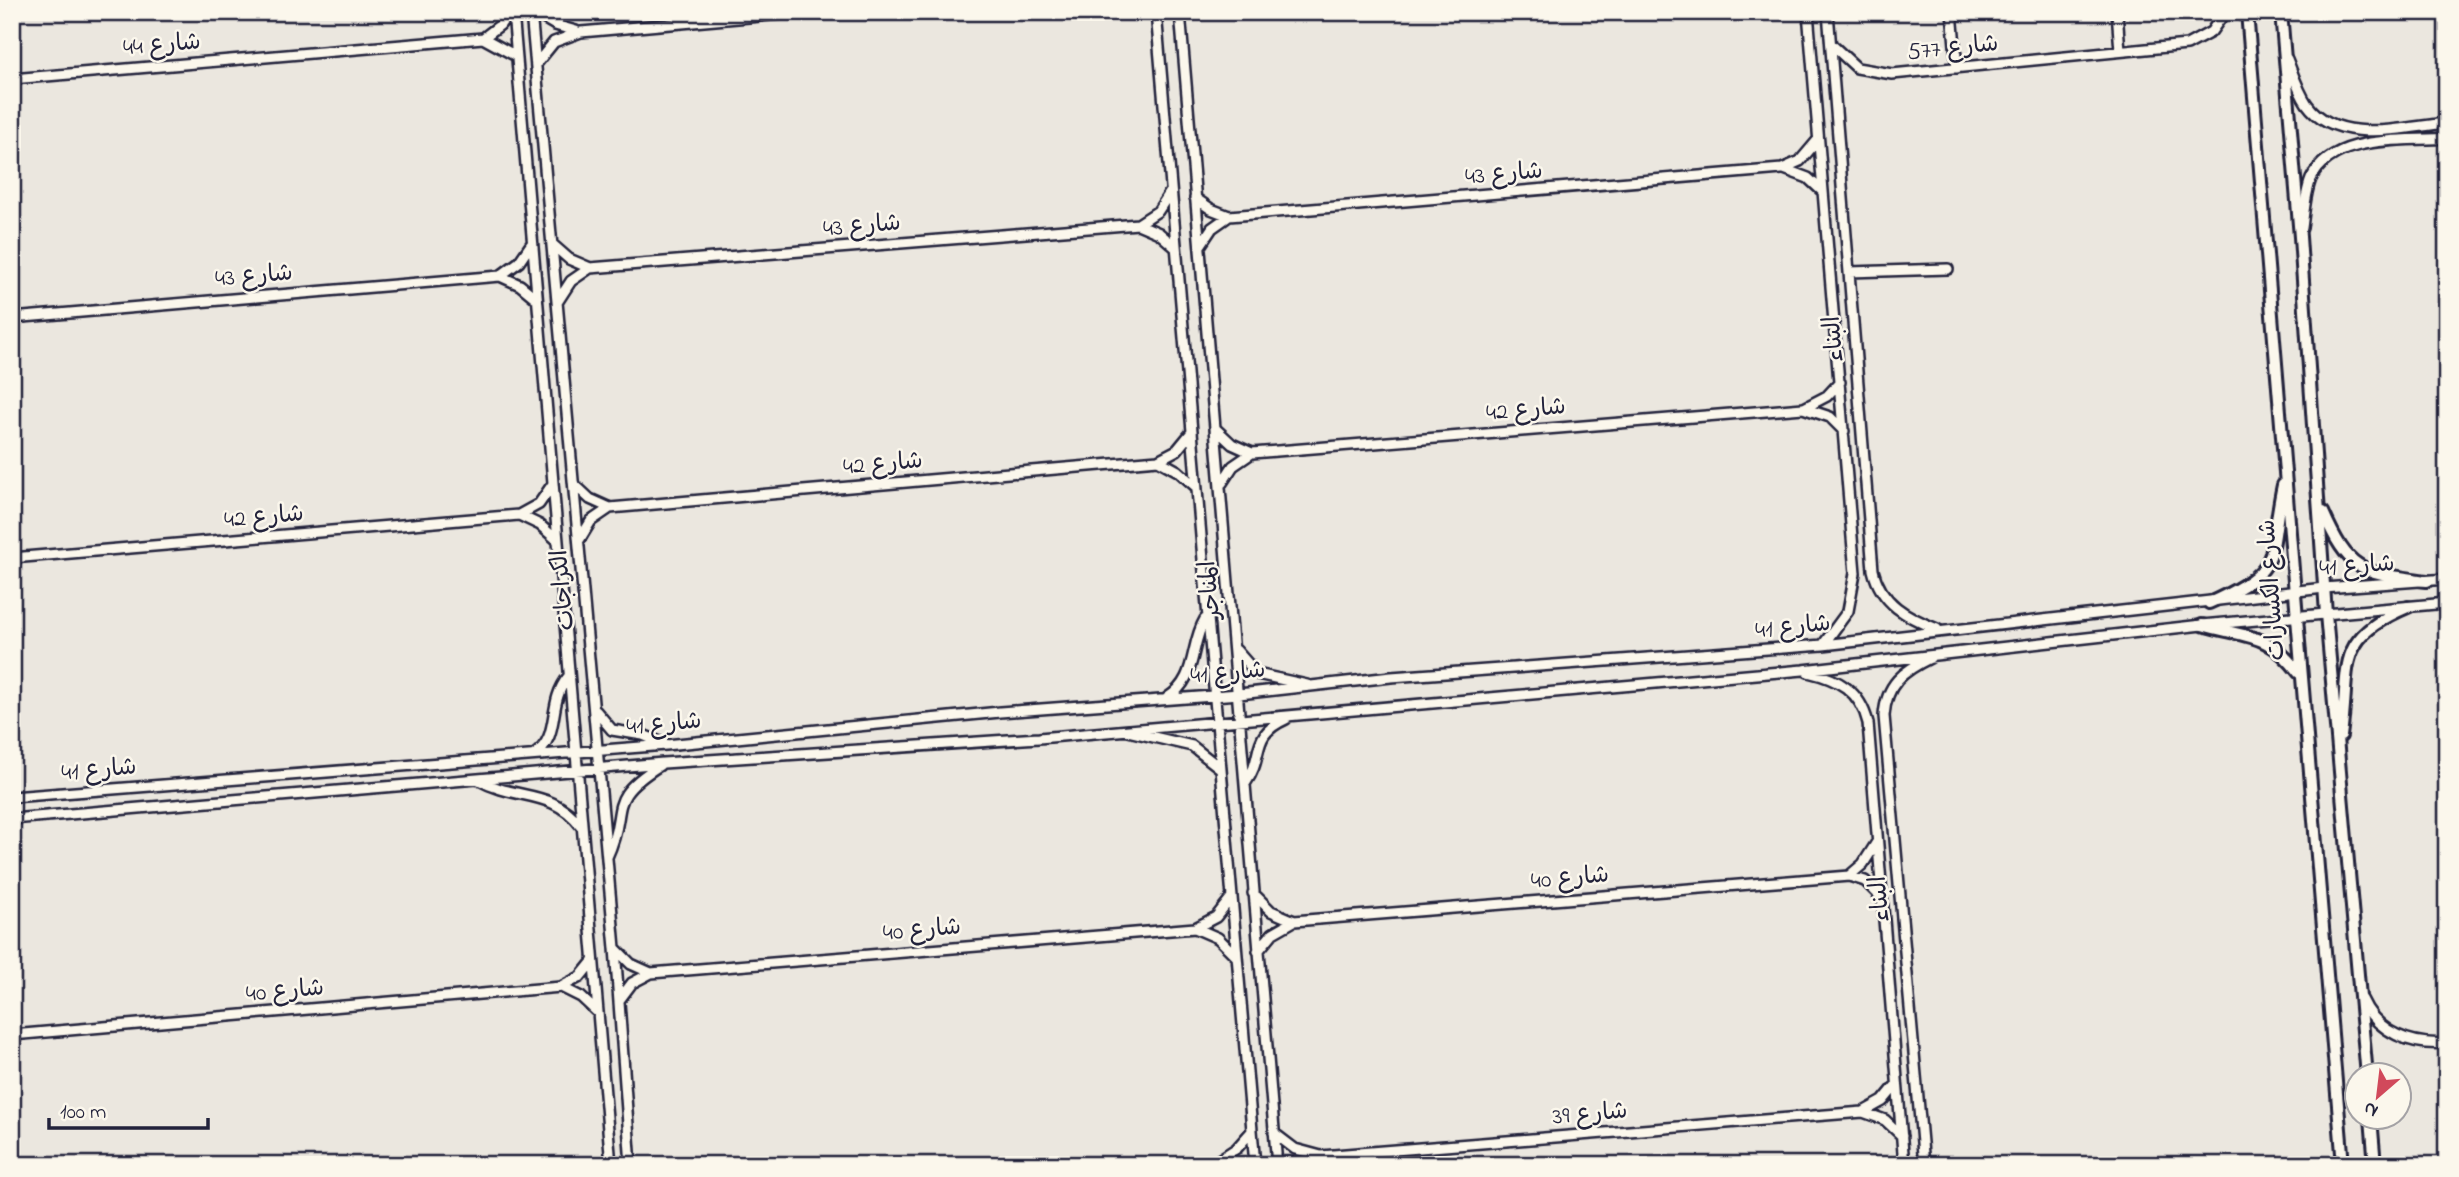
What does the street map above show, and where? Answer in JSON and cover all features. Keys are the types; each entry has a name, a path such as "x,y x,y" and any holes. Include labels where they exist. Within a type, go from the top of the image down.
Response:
{"street":[{"path":"511,12 500,25 482,38 516,55"},
{"name":"الكراجات","path":"511,12 611,1165"},
{"path":"532,12 555,25 581,32"},
{"name":"الكراجات","path":"532,12 598,750 631,1165"},
{"path":"537,64 554,42 581,32 805,12"},
{"name":"المناجر","path":"1156,12 1212,696 1255,1165"},
{"name":"المناجر","path":"1180,12 1277,1165"},
{"name":"البناء","path":"1808,12 1855,583 1848,611 1823,645"},
{"name":"البناء","path":"1828,12 1876,581 1886,598 1900,612 1939,630"},
{"path":"1952,12 1956,68"},
{"path":"2117,12 2120,51"},
{"name":"شارع 577","path":"1830,44 1857,68 1874,73 1956,68 2187,45 2211,32 2225,12"},
{"name":"شارع الكسارات","path":"2247,12 2286,472 2299,674 2343,1165"},
{"name":"شارع الكسارات","path":"2281,12 2300,237 2326,614 2366,1062"},
{"name":"شارع 44","path":"12,79 482,38"},
{"path":"2284,53 2308,105 2326,122 2337,127 2362,130 2447,123"},
{"path":"2300,237 2310,183 2325,160 2336,152 2362,145 2447,138"},
{"name":"شارع 43","path":"1782,169 1807,155 1818,140"},
{"name":"شارع 43","path":"1229,216 1782,169 1808,178 1822,191"},
{"path":"1138,224 1158,211 1171,191"},
{"path":"1195,198 1229,216 1212,228 1200,246"},
{"path":"1138,224 1159,233 1175,247"},
{"name":"شارع 43","path":"590,268 1138,224"},
{"path":"532,243 519,262 500,276 520,285 537,299"},
{"path":"552,245 569,259 590,268"},
{"path":"558,301 570,281 590,268"},
{"path":"1849,272 1948,269"},
{"name":"شارع 43","path":"12,318 500,276"},
{"name":"شارع 42","path":"1252,453 1803,408 1827,396 1840,382"},
{"name":"شارع 42","path":"1803,408 1830,417 1844,431"},
{"path":"1216,429 1232,444 1252,453"},
{"path":"1158,460 1177,450 1191,433"},
{"path":"1221,485 1233,466 1252,453"},
{"path":"1158,460 1178,471 1195,486"},
{"name":"شارع 42","path":"610,508 1158,460"},
{"path":"2209,603 2252,582 2267,566 2286,472"},
{"path":"519,515 539,504 552,484"},
{"path":"574,484 590,499 610,508"},
{"path":"2320,505 2336,542 2354,563 2381,574 2427,581"},
{"path":"579,541 591,521 610,508"},
{"path":"519,515 540,525 557,540"},
{"name":"شارع 42","path":"12,558 519,515"},
{"name":"شارع 41","path":"12,797 666,745 1000,712 1239,694 1391,677 1823,645 2294,592 2447,579"},
{"name":"شارع 41","path":"12,819 599,768 1240,720 1803,670 2202,625 2447,603"},
{"path":"2338,757 2349,657 2355,642 2378,620 2407,607"},
{"name":"المناجر","path":"1165,699 1174,693 1189,675 1196,640 1206,617"},
{"path":"2202,625 2264,640 2282,652 2299,674"},
{"path":"1235,648 1257,674 1295,680 1308,686"},
{"name":"البناء","path":"1924,1165 1884,716 1889,690 1900,676 1936,655"},
{"name":"البناء","path":"1803,670 1839,681 1853,692 1863,706 1868,723 1904,1165"},
{"path":"534,755 550,739 555,699 568,677"},
{"path":"594,708 612,730 643,735 666,745"},
{"path":"1245,784 1256,763 1261,736 1269,727 1293,715"},
{"path":"1126,730 1192,746 1220,768"},
{"path":"606,858 622,797 633,783 663,763"},
{"path":"478,779 499,789 550,800 571,814 582,828"},
{"path":"12,825 23,818"},
{"path":"1849,876 1863,864 1877,842"},
{"path":"1849,876 1864,881 1882,898"},
{"name":"شارع 40","path":"1294,921 1849,876"},
{"path":"1253,893 1271,911 1294,921"},
{"path":"1195,928 1216,917 1231,898"},
{"path":"1258,952 1273,933 1294,921"},
{"path":"1195,928 1218,938 1236,956"},
{"name":"شارع 40","path":"651,973 1195,928"},
{"path":"615,948 631,964 651,973"},
{"path":"561,987 580,977 593,961"},
{"path":"619,1000 632,983 651,973"},
{"path":"561,987 582,997 598,1013"},
{"name":"شارع 40","path":"12,1035 561,987"},
{"path":"2360,994 2367,1010 2394,1034 2412,1041 2447,1043"},
{"path":"1863,1112 1883,1101 1897,1084"},
{"path":"1863,1112 1885,1120 1902,1136"},
{"name":"شارع 39","path":"1274,1133 1295,1149 1321,1156 1863,1112"},
{"path":"1211,1165 1237,1148 1252,1130"},
{"path":"2372,1132 2375,1165"},
{"name":"شارع 39","path":"1302,1165 1321,1156"}],"shaded area":[{"path":"12,12 2447,12 2447,1165 12,1165"}]}
